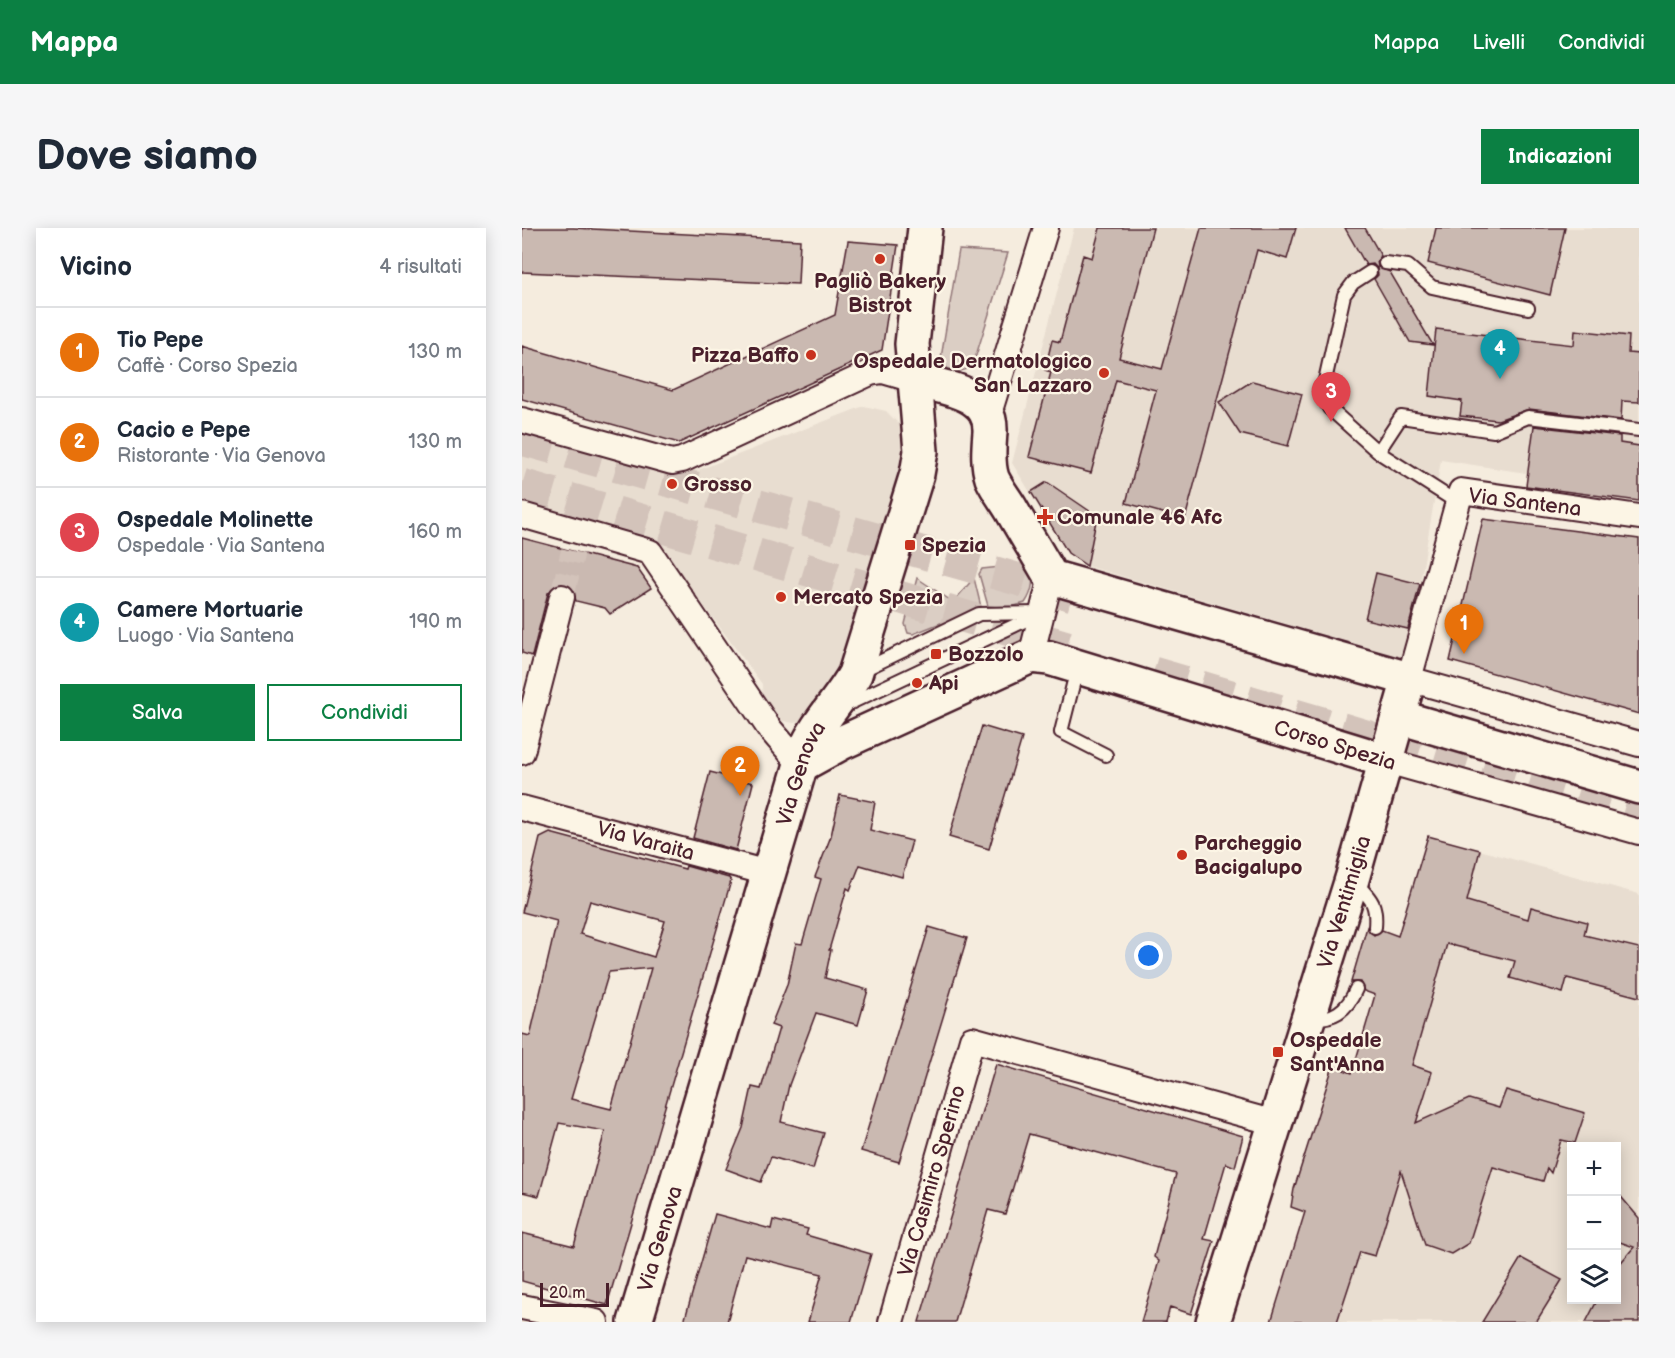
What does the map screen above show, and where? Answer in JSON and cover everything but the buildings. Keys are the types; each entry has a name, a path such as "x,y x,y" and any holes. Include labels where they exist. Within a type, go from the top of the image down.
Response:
{"street":[{"name":"Via Genova","path":"635,1322 801,765 811,736 855,674 917,474 921,452 914,380 914,313 925,228"},
{"path":"1046,228 988,417 989,460 993,478 1051,577 1639,744"},
{"path":"522,420 672,462 682,460 870,373 883,371 967,395 977,401 988,417"},
{"name":"Via Santena","path":"1409,679 1461,491 1639,517"},
{"path":"522,515 575,541 650,552 769,728 801,765 813,757 1031,656 1037,640 1051,577"},
{"path":"522,752 562,597"},
{"name":"Corso Spezia","path":"1031,656 1387,761 1639,832"},
{"name":"Via Ventimiglia","path":"1213,1322 1352,879 1409,679"},
{"path":"1399,717 1639,787"},
{"name":"Via Varaita","path":"522,808 768,873"},
{"name":"Via Casimiro Sperino","path":"891,1322 972,1038 1275,1123"},
{"path":"522,1307 596,1322"}],"lane":[{"path":"1385,263 1408,266 1432,287 1528,308"},
{"path":"1370,272 1353,283 1344,295 1322,394 1329,408 1378,452 1458,503"},
{"path":"1378,452 1401,417 1494,431 1528,417 1639,430"},
{"path":"855,674 980,614 1041,614"},
{"path":"828,713 1041,614"},
{"path":"1078,668 1061,732 1106,755"},
{"path":"1352,879 1372,900 1376,911 1375,927"},
{"path":"1308,1018 1324,1019 1340,1012 1350,1004 1356,989"}],"shaded area":[{"path":"1074,228 1639,228 1639,501 1526,486 1526,473 1441,460 1420,584 1401,657 1087,566 1068,553 1012,463"},
{"path":"959,250 1008,253 974,362 965,370 957,371 945,367 941,358"},
{"name":"Mercato Spezia","path":"864,406 886,411 901,426 905,435 905,465 841,668 804,720 794,723 778,720 763,706 762,684 660,547 522,506 522,431 680,477"},
{"path":"1030,564 1032,584 1025,603 1007,608 988,606 979,574 982,569"},
{"path":"917,578 953,602 974,578 981,607 913,634 908,633 905,624"},
{"path":"1428,836 1639,894 1639,1322 1271,1322 1305,1213 1291,1207 1294,1189 1333,1066 1352,1073 1375,995 1350,987 1367,926 1398,936"}],"tunnel":[{"path":"522,439 1080,597"},
{"path":"522,485 1067,647"},
{"path":"562,597 573,551"},
{"path":"1153,673 1639,817"}],"place":[{"name":"Pagliò Bakery Bistrot","path":"880,259"},
{"name":"Pizza Baffo","path":"811,355"},
{"name":"Ospedale Dermatologico San Lazzaro","path":"1104,373"},
{"name":"Camere Mortuarie","path":"1500,379"},
{"name":"Ospedale Molinette","path":"1331,422"},
{"name":"Grosso","path":"672,484"},
{"name":"Comunale 46 Afc","path":"1045,517"},
{"name":"Spezia","path":"910,545"},
{"name":"Mercato Spezia","path":"781,597"},
{"name":"Bozzolo","path":"936,654"},
{"name":"Tio Pepe","path":"1464,654"},
{"name":"Api","path":"917,683"},
{"name":"Cacio e Pepe","path":"740,796"},
{"name":"Parcheggio Bacigalupo","path":"1182,855"},
{"name":"Ospedale Sant'Anna","path":"1278,1052"}]}
